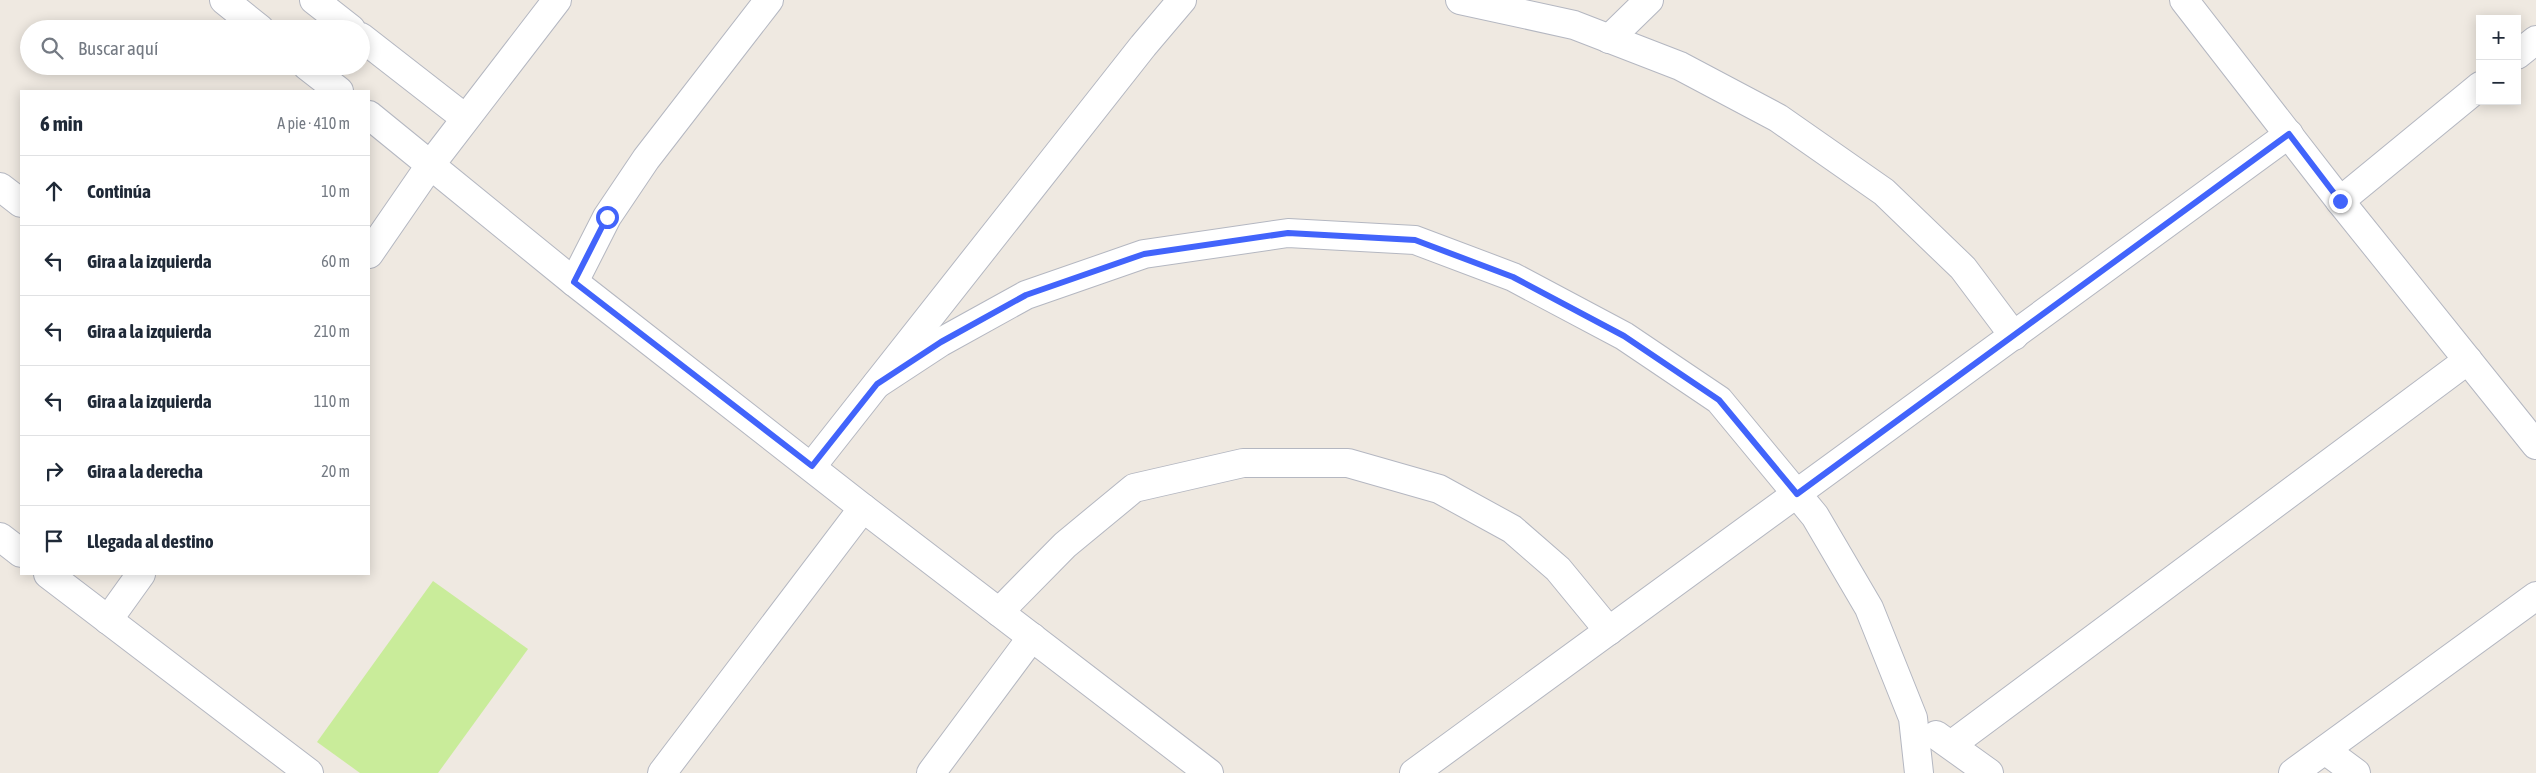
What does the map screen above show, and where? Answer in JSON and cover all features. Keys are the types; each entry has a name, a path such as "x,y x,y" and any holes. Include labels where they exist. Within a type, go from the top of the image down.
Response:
{"street":[{"path":"224,0 249,20"},
{"path":"314,0 340,20"},
{"path":"370,253 430,164 557,0"},
{"path":"574,282 607,217 646,159 770,0"},
{"path":"812,466 1137,54 1182,0"},
{"path":"1460,0 1574,25 1680,66 1778,118 1884,192 1963,268 2014,336"},
{"path":"1609,39 1649,0"},
{"path":"2184,0 2340,201 2536,445"},
{"path":"2521,52 2536,40"},
{"path":"370,44 465,118"},
{"path":"319,75 338,90"},
{"path":"2340,201 2476,89"},
{"path":"370,116 574,282 812,466 863,508 1209,773"},
{"path":"1414,773 2289,134"},
{"path":"0,187 20,202"},
{"path":"877,384 941,342 1026,295 1144,254 1288,233 1415,240 1513,277 1624,336 1719,400 1815,516 1869,608 1913,718 1919,773"},
{"path":"1950,745 2468,360"},
{"path":"999,612 1065,545 1134,488 1243,463 1348,463 1439,489 1512,529 1558,570 1609,631"},
{"path":"662,773 863,508"},
{"path":"0,537 20,552"},
{"path":"49,575 309,773"},
{"path":"108,620 140,575"},
{"path":"2293,773 2536,596"},
{"path":"931,773 1032,637"},
{"path":"1913,718 1989,773"},
{"path":"2325,750 2356,773"}],"green space":[{"path":"433,581 528,649 438,773 360,773 317,742"}],"route":[{"path":"607,217 574,282 812,466 877,384 941,342 1026,295 1144,254 1288,233 1415,240 1513,277 1624,336 1719,400 1797,494 2289,134 2340,201"}]}
